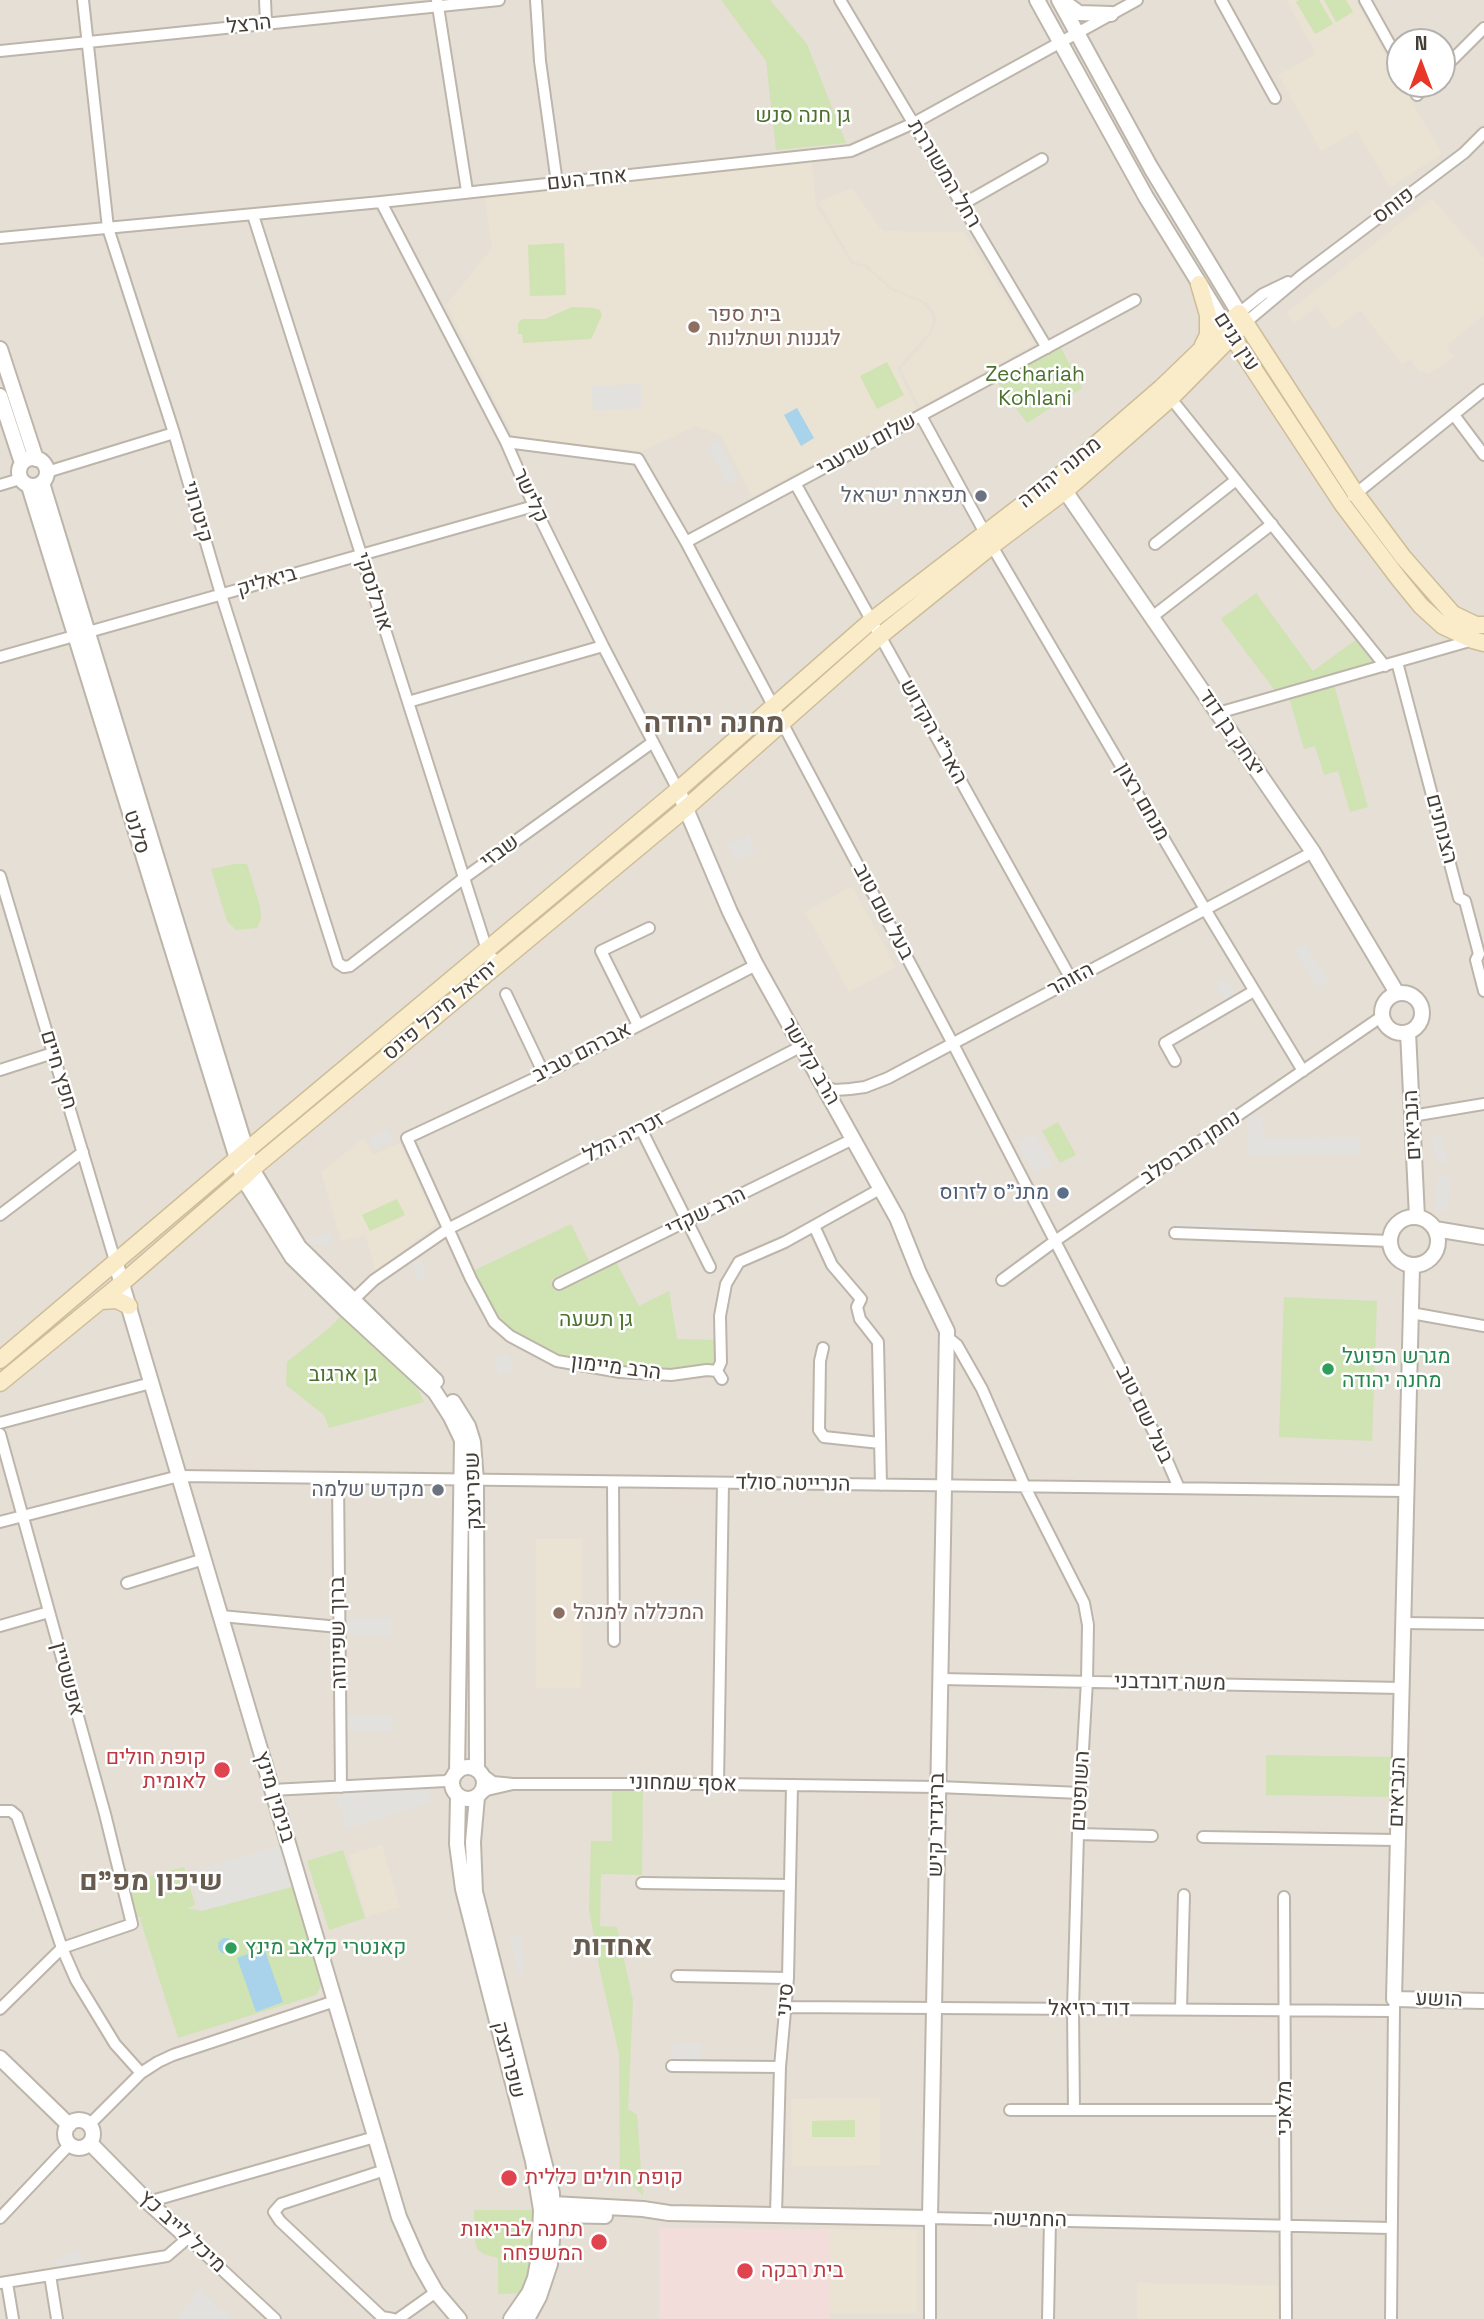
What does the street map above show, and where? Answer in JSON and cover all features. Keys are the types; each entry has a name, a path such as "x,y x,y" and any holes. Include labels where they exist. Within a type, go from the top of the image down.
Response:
{"main road":[{"path":"1199,284 1209,325 1202,348"},
{"name":"פוחס","path":"1228,330 1242,318"},
{"name":"עין גנים","path":"1242,318 1350,499 1453,614 1476,625 1484,625"},
{"name":"עין גנים","path":"1228,330 1350,499 1421,606 1443,626 1479,642"},
{"name":"מחנה יהודה","path":"1061,484 1202,348 1228,330"},
{"name":"מחנה יהודה","path":"871,621 990,539 1171,398 1228,330"},
{"name":"מחנה יהודה","path":"880,636 990,539"},
{"name":"יחיאל מיכל פינס","path":"0,1360 678,790 871,621"},
{"name":"יחיאל מיכל פינס","path":"0,1383 122,1283 247,1173 686,808 880,636"},
{"path":"100,1301 117,1300 129,1306"}],"street":[{"name":"קיטרוני","path":"83,0 108,228 335,956 338,963 344,967 350,966"},
{"path":"265,0 266,23"},
{"name":"הרצל","path":"0,51 437,3 499,0"},
{"path":"536,0 540,61 557,183"},
{"name":"רחל המשוררת","path":"841,0 1047,348"},
{"name":"עין גנים","path":"1037,0 1146,197 1228,330"},
{"path":"1059,0 1079,13 1111,14"},
{"name":"עין גנים","path":"1059,0 1151,168 1242,318"},
{"name":"אחד העם","path":"0,238 381,202 851,151 914,123 1137,0"},
{"path":"1221,0 1275,98"},
{"path":"1365,0 1386,38"},
{"path":"437,3 467,191"},
{"path":"1456,56 1484,28"},
{"name":"פוחס","path":"1242,318 1464,153 1484,133"},
{"path":"963,204 1042,159"},
{"name":"קלישר","path":"381,202 506,442 534,506 603,646 678,790"},
{"name":"אורלנסקי","path":"253,215 487,950"},
{"name":"שלום שרעבי","path":"686,542 1135,300"},
{"path":"0,349 29,461"},
{"path":"1350,499 1484,390"},
{"path":"0,396 29,461"},
{"name":"הצנחנים","path":"1177,406 1272,524 1391,664 1459,898 1465,901 1479,954 1476,960 1484,991"},
{"path":"1454,415 1484,455"},
{"name":"מנחם רצון","path":"921,416 1205,909 1303,1071"},
{"path":"0,485 34,480 174,433"},
{"name":"בעל שם טוב","path":"506,442 638,459 686,542 952,1042 1159,1442 1179,1488"},
{"path":"29,461 44,463 34,480"},
{"path":"29,461 19,471 34,480"},
{"name":"סלנט","path":"34,480 247,1173"},
{"path":"1155,544 1236,480"},
{"name":"האר\"י הקדוש","path":"795,484 1071,979"},
{"name":"יצחק בן דוד","path":"1061,484 1313,852 1397,993"},
{"name":"ביאליק","path":"0,657 534,506"},
{"path":"1152,617 1272,524"},
{"path":"1218,713 1479,642"},
{"path":"408,702 603,646"},
{"name":"שבזי","path":"350,966 464,878 653,742"},
{"name":"הרב קלישר","path":"678,790 730,912 756,965 897,1218 947,1334"},
{"name":"הזוהר","path":"825,1087 835,1090 865,1087 888,1077 1313,852"},
{"name":"חפץ חיים","path":"0,876 116,1264"},
{"path":"638,1026 601,951 649,928"},
{"path":"487,950 492,958 501,962"},
{"name":"אברהם טביב","path":"407,1138 544,1074 756,965"},
{"path":"1175,1061 1165,1043 1254,991"},
{"path":"1397,993 1414,996 1422,1008 1419,1023 1408,1032 1389,1029 1381,1017 1385,1000 1397,993"},
{"path":"506,994 544,1074"},
{"name":"נחמן מברסלב","path":"1002,1280 1381,1017"},
{"name":"הנביאים","path":"1408,1032 1417,1217"},
{"name":"זכריה הלל","path":"349,1305 374,1280 448,1229 800,1047"},
{"path":"0,1070 53,1053"},
{"path":"1412,1116 1484,1104"},
{"path":"641,1129 710,1267"},
{"name":"הרב מיימון","path":"407,1138 494,1322 510,1336 557,1361 620,1372 671,1375 695,1371 720,1375 720,1316 726,1284 739,1262 814,1226"},
{"name":"הרב שקדי","path":"559,1284 853,1139"},
{"path":"0,1216 83,1152"},
{"name":"שפרינצק","path":"247,1173 254,1196 292,1257 349,1305"},
{"name":"שפרינצק","path":"247,1173 299,1247 349,1305 435,1392 463,1440 470,1480 479,1771"},
{"path":"880,1189 814,1226 832,1265 861,1299 858,1307 860,1318 878,1342 881,1485"},
{"path":"224,1194 234,1190 247,1190 254,1196"},
{"path":"1435,1229 1438,1243 1433,1256 1422,1264 1412,1266 1394,1255 1390,1241 1395,1226 1402,1220 1417,1217 1424,1219 1435,1229 1484,1237"},
{"path":"1175,1233 1390,1241"},
{"name":"בנימין מינץ","path":"116,1264 399,2217 436,2292 459,2319"},
{"name":"הנביאים","path":"1391,2319 1396,1840 1412,1266"},
{"path":"1411,1313 1484,1326"},
{"name":"השופטים","path":"947,1334 957,1345 982,1389 1025,1487 1084,1603 1088,1625 1078,1834 1073,2009 1074,2110"},
{"name":"בריגדיר קיש","path":"930,2319 933,2008 947,1334"},
{"path":"823,1348 820,1361 820,1430 824,1437 880,1443"},
{"path":"0,1423 151,1382"},
{"name":"אפשטיין","path":"0,1434 105,1814 132,1924 62,1948"},
{"name":"הנרייטה סולד","path":"0,1522 179,1476 1406,1491"},
{"name":"ברוך שפינוזה","path":"338,1479 341,1787"},
{"name":"שפרינצק","path":"470,1480 453,1782 457,1844 463,1889 533,2161 549,2209 535,2278 529,2294 511,2319"},
{"path":"613,1482 614,1641"},
{"path":"718,1784 723,1483"},
{"path":"127,1583 204,1559"},
{"path":"0,1626 49,1612"},
{"path":"220,1616 339,1627"},
{"path":"1402,1623 1484,1624"},
{"name":"משה דובדבני","path":"940,1679 1401,1688"},
{"path":"272,1790 453,1782 467,1767 479,1771 485,1783 479,1795 467,1799 453,1782"},
{"name":"אסף שמחוני","path":"479,1771 493,1782 513,1784 938,1787 1081,1793"},
{"name":"אסף שמחוני","path":"479,1795 487,1790 513,1784"},
{"name":"סיני","path":"776,2214 780,2067 788,1978 792,1786"},
{"name":"שפרינצק","path":"479,1795 473,1842 475,1892 550,2179 549,2209 553,2240 546,2280 527,2319"},
{"path":"0,1811 11,1811 17,1816 62,1948 76,1980 115,2044 142,2073"},
{"path":"1078,1834 1152,1836"},
{"path":"1203,1836 1396,1840"},
{"path":"642,1883 790,1885"},
{"path":"1181,2010 1184,1895"},
{"name":"מלאכי","path":"1284,1897 1286,2319"},
{"path":"0,2009 62,1948"},
{"path":"677,1976 788,1978"},
{"path":"89,2125 142,2073 173,2055 335,2001"},
{"name":"הושע","path":"1394,2005 1484,2001"},
{"name":"דוד רזיאל","path":"785,2007 1285,2010 1394,2005"},
{"path":"0,2058 69,2125"},
{"path":"672,2066 780,2067"},
{"path":"1010,2110 1285,2110"},
{"path":"81,2120 89,2125 93,2136 90,2143 80,2148 70,2144 66,2137 69,2125 81,2120"},
{"path":"148,2202 375,2137"},
{"name":"מיכל לייב כץ","path":"90,2143 148,2202 275,2319"},
{"path":"0,2218 70,2144"},
{"path":"385,2170 281,2204 274,2212 280,2221 382,2317 393,2319"},
{"name":"החמישה","path":"549,2209 644,2216 669,2213 776,2214 1391,2228"},
{"path":"1048,2319 1050,2220"},
{"path":"13,2319 4,2283 167,2256 188,2238"},
{"path":"50,2275 57,2319"},
{"path":"398,2319 436,2292"}],"shaded area":[{"path":"0,0 1484,0 1484,2319 0,2319"},
{"path":"1286,0 1355,0 1386,55 1386,98 1410,98 1442,154 1390,188 1357,131 1321,151 1278,75 1316,54"},
{"name":"בית ספר לגננות ושתלנות","path":"812,162 816,205 852,264 865,267 891,290 921,302 932,314 933,322 929,333 897,369 917,408 752,497 721,435 695,426 643,451 514,437 446,305 492,248 484,195"},
{"path":"852,188 883,231 964,232 1035,344 920,407 901,369 931,334 936,321 934,312 927,303 892,288 866,265 853,262 818,202"},
{"path":"1432,198 1484,258 1484,315 1449,344 1451,347 1448,350 1454,357 1429,374 1419,372 1410,360 1402,365 1360,310 1334,330 1316,307 1294,324 1286,313"},
{"path":"641,384 642,408 593,411 592,386"},
{"path":"719,440 739,479 727,485 707,446"},
{"path":"749,834 757,851 735,860 728,844"},
{"path":"852,886 896,967 849,992 805,912"},
{"path":"1306,943 1329,981 1317,989 1294,950"},
{"path":"1226,979 1239,1000 1228,1006 1215,985"},
{"path":"1247,1116 1262,1116 1263,1138 1360,1137 1360,1154 1247,1155"},
{"path":"388,1129 394,1141 374,1150 368,1138"},
{"path":"1035,1133 1052,1165 1034,1174 1017,1142"},
{"path":"1441,1134 1447,1162 1438,1164 1431,1136"},
{"path":"364,1138 373,1155 400,1143 437,1224 376,1272 365,1235 341,1241 321,1172"},
{"path":"1438,1174 1451,1175 1448,1211 1435,1210"},
{"path":"1176,1223 1257,1226 1256,1241 1175,1238"},
{"path":"330,1232 333,1243 310,1247 307,1240"},
{"path":"422,1260 426,1279 417,1281 413,1262"},
{"path":"509,1354 513,1372 498,1375 494,1357"},
{"name":"המכללה למנהל","path":"536,1539 582,1539 581,1688 536,1688"},
{"path":"701,1599 701,1607 695,1607 695,1617 666,1617 665,1600"},
{"path":"344,1618 392,1618 392,1635 344,1635"},
{"path":"345,1715 393,1715 393,1732 345,1732"},
{"path":"429,1785 429,1803 346,1829 335,1793"},
{"path":"288,1843 295,1886 201,1911 190,1872"},
{"path":"382,1845 400,1907 366,1917 348,1855"},
{"path":"508,1935 522,1935 523,1974 519,1973"},
{"path":"673,2043 701,2043 700,2066 672,2066"},
{"path":"880,2098 880,2165 792,2166 791,2099"},
{"name":"בית רבקה","path":"659,2228 830,2229 830,2319 659,2319"},
{"path":"830,2229 917,2230 917,2313 830,2313"},
{"path":"77,2250 91,2269 61,2274 54,2261"},
{"path":"1137,2283 1278,2285 1278,2319 1137,2319"},
{"path":"199,2288 231,2319 179,2319"}],"green space":[{"name":"גן חנה סנש","path":"721,0 770,0 807,44 846,143 776,150 766,61"},
{"path":"1319,0 1333,24 1315,34 1296,2"},
{"path":"1324,0 1346,0 1353,12 1336,22"},
{"path":"564,243 566,295 530,296 528,245"},
{"path":"572,307 600,310 602,315 591,339 523,343 522,334 518,334 518,323 522,319 545,319"},
{"name":"Zechariah Kohlani","path":"1059,344 1082,388 1027,423 995,379"},
{"path":"887,362 904,395 877,409 860,376"},
{"path":"1256,593 1313,671 1361,636 1385,666 1333,681 1368,807 1350,812 1338,771 1324,775 1315,746 1304,749 1288,694 1279,696 1221,619"},
{"path":"247,864 260,906 261,919 257,928 236,930 227,921 211,869"},
{"path":"1058,1122 1076,1155 1060,1163 1042,1131"},
{"path":"397,1199 405,1215 370,1231 362,1215"},
{"name":"גן תשעה","path":"571,1224 589,1261 551,1280 555,1291 616,1262 639,1306 669,1291 677,1339 716,1340 718,1361 715,1367 694,1366 671,1371 621,1369 558,1358 512,1332 499,1320 473,1271"},
{"name":"מגרש הפועל מחנה יהודה","path":"1284,1297 1377,1301 1372,1441 1279,1437"},
{"name":"גן ארגוב","path":"342,1315 415,1383 424,1402 329,1428 324,1415 286,1385 287,1362"},
{"path":"1266,1755 1399,1757 1398,1797 1266,1795"},
{"path":"612,1787 643,1787 642,1875 601,1874 600,1926 617,1927 633,2001 628,2109 637,2115 643,2196 635,2188 620,2181 619,2054 589,1909 591,1841 612,1841"},
{"path":"343,1850 365,1918 329,1930 307,1861"},
{"name":"קאנטרי קלאב מינץ","path":"184,1867 195,1905 187,1908 201,1911 295,1886 322,1977 322,1984 316,1995 178,2038 140,1919 145,1917 136,1918 126,1883"},
{"path":"855,2120 855,2137 812,2137 812,2121"},
{"path":"474,2210 541,2210 529,2293 498,2294 498,2258 478,2250 475,2243"}],"water":[{"path":"797,408 814,438 801,446 784,415"},
{"path":"226,1938 232,1940 232,1952 226,1954 220,1952 218,1946 220,1940"},
{"path":"264,1948 283,2002 256,2012 237,1958"}],"place":[{"name":"בית ספר לגננות ושתלנות","path":"694,327"},
{"name":"תפארת ישראל","path":"981,496"},
{"name":"מתנ\"ס לזרוס","path":"1063,1193"},
{"name":"מגרש הפועל מחנה יהודה","path":"1328,1369"},
{"name":"מקדש שלמה","path":"438,1490"},
{"name":"המכללה למנהל","path":"559,1613"},
{"name":"קופת חולים לאומית","path":"222,1770"},
{"name":"קאנטרי קלאב מינץ","path":"231,1948"},
{"name":"קופת חולים כללית","path":"509,2178"},
{"name":"תחנה לבריאות המשפחה","path":"599,2242"},
{"name":"בית רבקה","path":"745,2271"}],"district":[{"name":"מחנה יהודה","path":"714,724"},
{"name":"שיכון מפ\"ם","path":"151,1882"},
{"name":"אחדות","path":"613,1947"}]}
